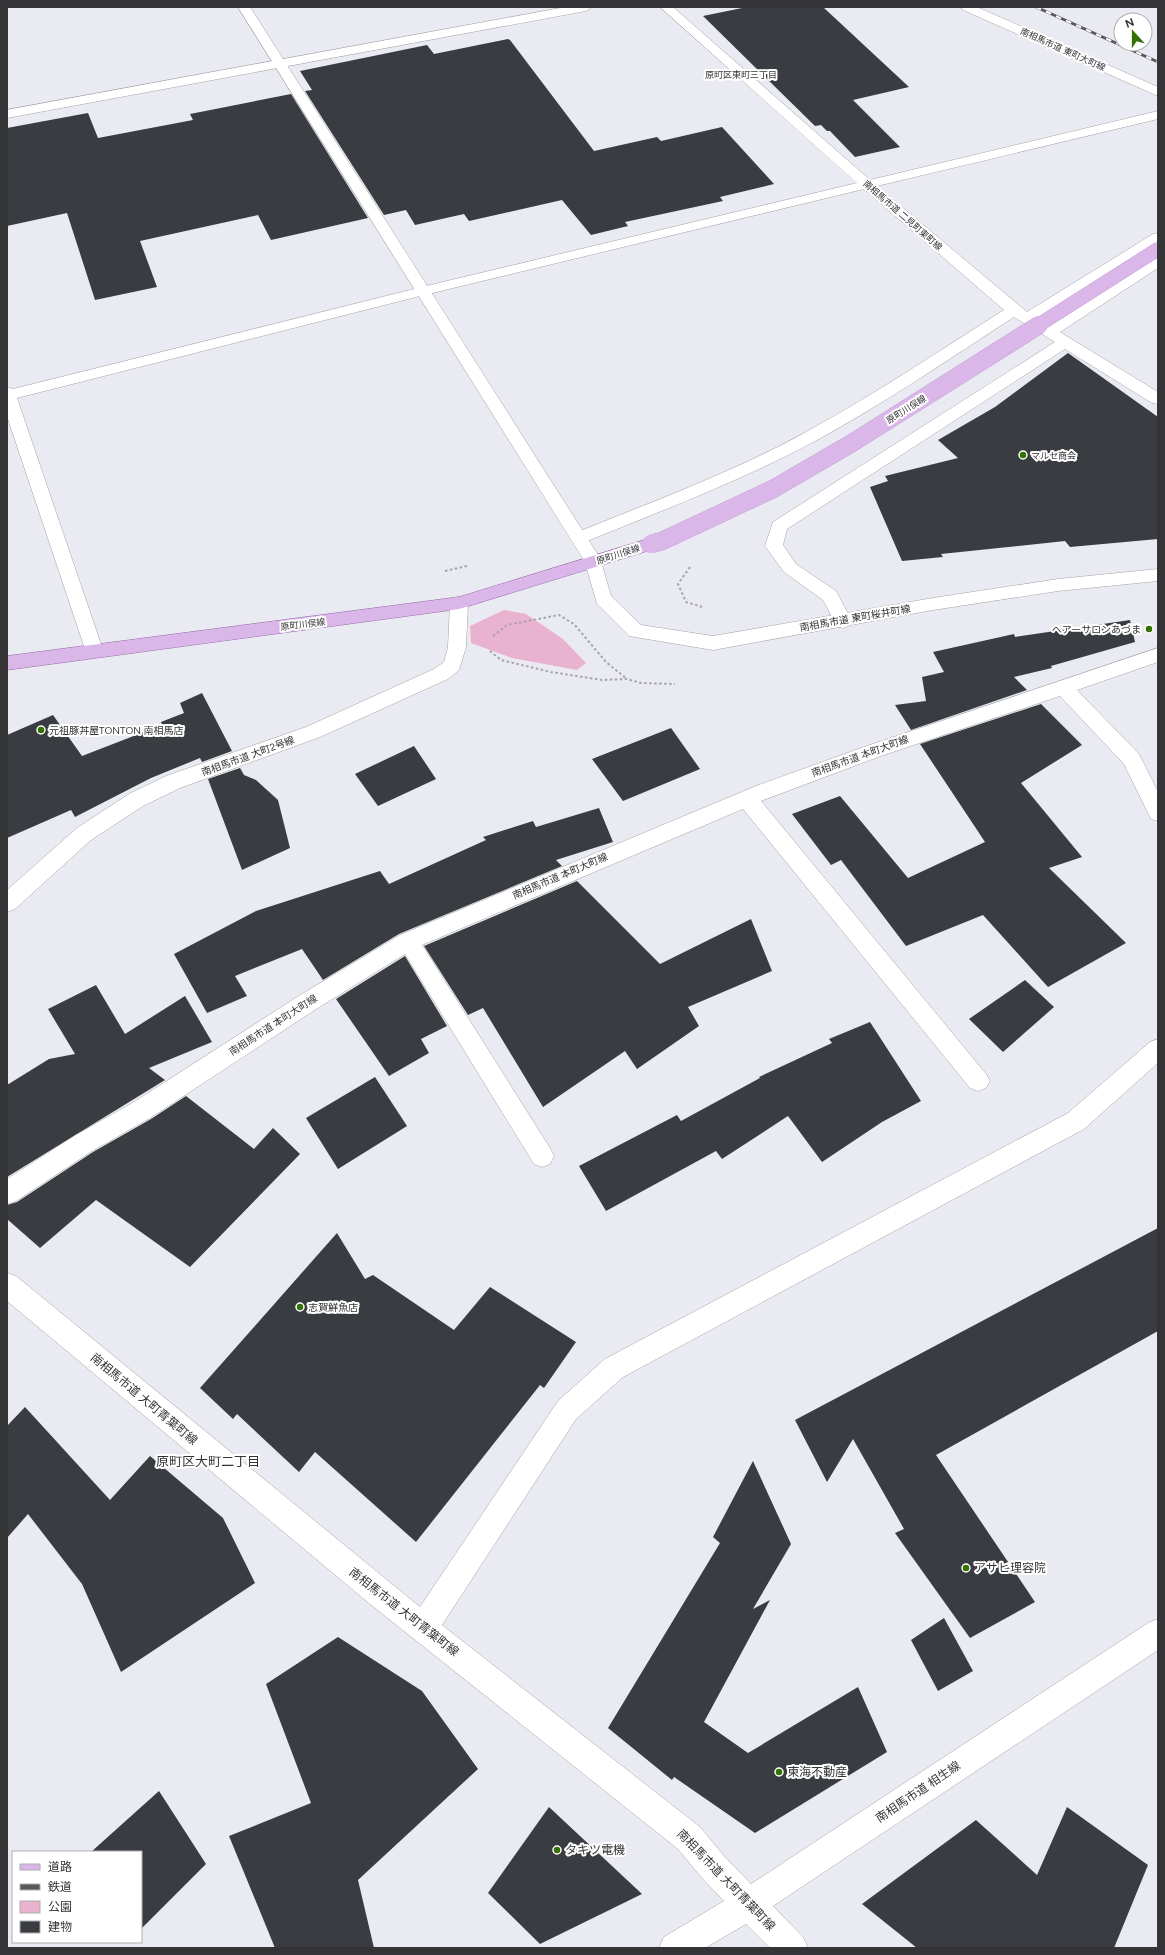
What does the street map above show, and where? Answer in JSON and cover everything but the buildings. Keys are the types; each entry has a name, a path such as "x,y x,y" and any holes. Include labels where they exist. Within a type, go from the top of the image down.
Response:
{"main road":[{"name":"原町川俣線","path":"7,663 94,650 459,603 651,544 773,489 852,443 1158,249"}],"street":[{"name":"南相馬市道 東町桜井町線","path":"244,7 422,292 594,562 603,599 636,631 713,642 843,621 933,604 1050,587 1158,575"},
{"path":"7,114 586,7"},
{"name":"南相馬市道 二見町東町線","path":"666,7 868,185 1014,310 1158,399"},
{"name":"南相馬市道 東町大町線","path":"967,7 1158,92"},
{"path":"94,650 7,394 422,292 1158,115"},
{"path":"1028,318 1158,237"},
{"path":"1050,332 1158,262"},
{"path":"579,538 689,493 781,452 861,408 1014,310"},
{"path":"843,621 830,596 790,568 774,546 779,526 1065,342"},
{"name":"南相馬市道 大町2号線","path":"7,904 84,834 136,800 173,782 313,732 441,674 452,665 457,647 459,603"},
{"name":"南相馬市道 本町大町線","path":"7,1193 84,1143 142,1110 305,1004 408,941 575,869 747,799 870,752 1158,655"},
{"path":"1063,686 1132,758 1158,813"},
{"path":"747,799 978,1081"},
{"path":"408,941 542,1156"},
{"path":"423,1628 567,1410 614,1368 1076,1121 1158,1049"},
{"name":"南相馬市道 大町青葉町線","path":"7,1285 380,1594 689,1838 713,1867 792,1948"},
{"name":"南相馬市道 相生線","path":"675,1948 749,1904 1158,1633"}],"path":[{"path":"678,584 686,602 708,608"},
{"path":"491,637 507,625 559,615 574,624 606,662 627,680"},
{"path":"488,649 501,660 551,672 602,680 627,680 641,683 675,684"}],"green space":[{"path":"504,610 526,614 563,639 586,663 577,670 512,658 471,643 470,626"}],"railway":[{"path":"1036,7 1158,62"}],"place":[{"name":"マルセ商会","path":"1023,455"},
{"name":"ヘアーサロンあづま","path":"1149,629"},
{"name":"元祖豚丼屋TONTON 南相馬店","path":"41,730"},
{"name":"志賀鮮魚店","path":"300,1307"},
{"name":"アサヒ理容院","path":"966,1568"},
{"name":"東海不動産","path":"779,1772"},
{"name":"タキツ電機","path":"557,1850"}],"district":[{"name":"原町区東町三丁目","path":"741,74"},
{"name":"原町区大町二丁目","path":"208,1461"}]}
